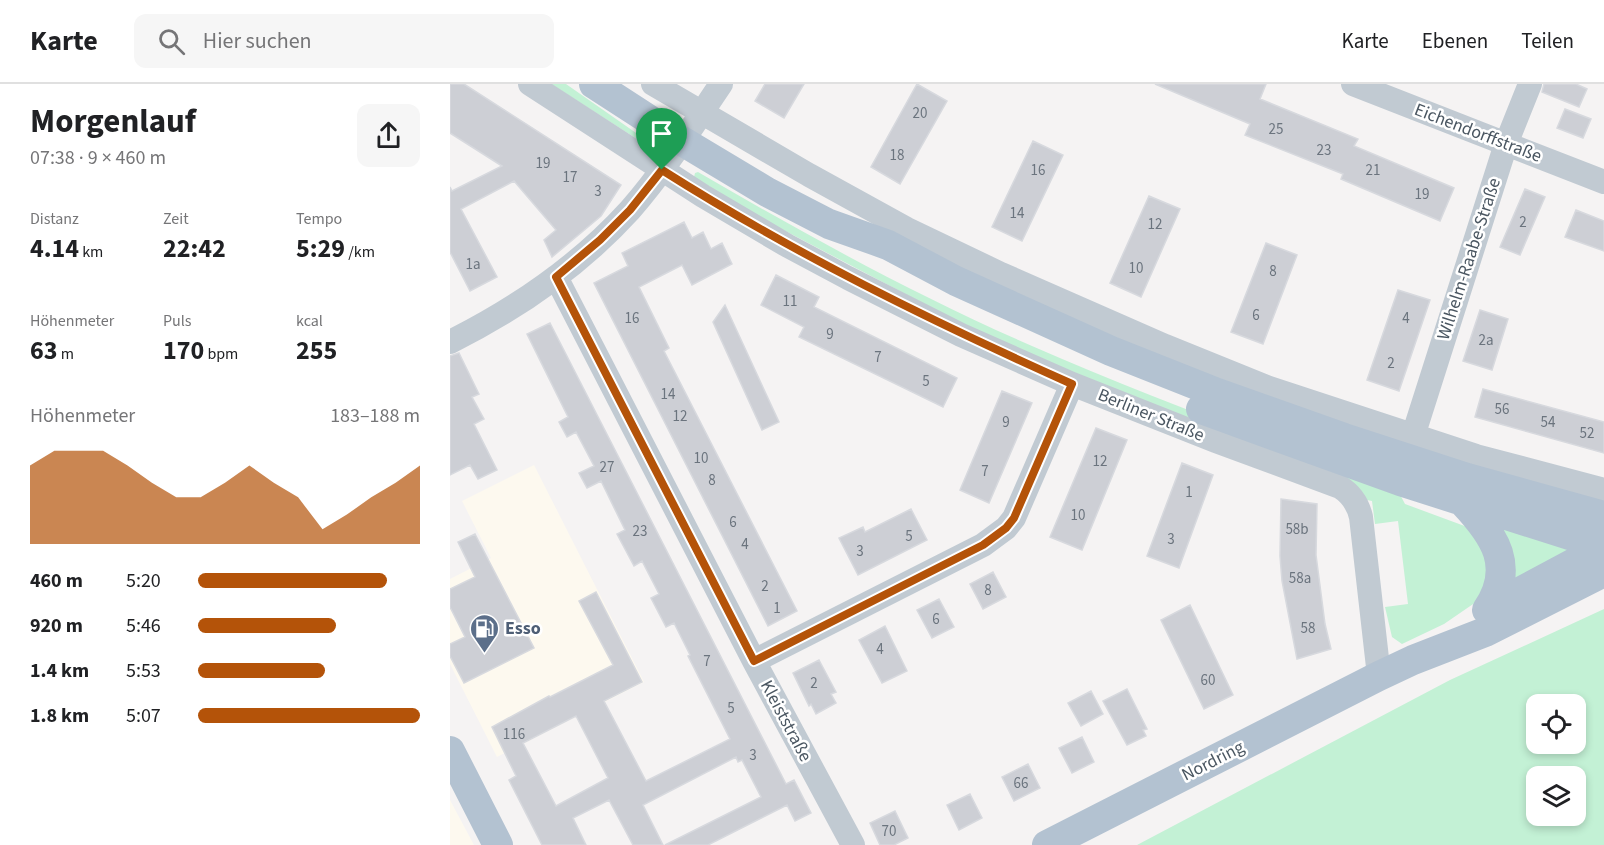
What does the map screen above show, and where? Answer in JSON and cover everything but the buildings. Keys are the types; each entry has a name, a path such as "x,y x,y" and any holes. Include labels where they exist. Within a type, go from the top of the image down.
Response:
{"main road":[{"name":"Berliner Straße","path":"594,84 682,141 767,192 829,225 888,244 956,281 1111,351 1217,393 1386,452 1467,478 1604,516"},
{"name":"Berliner Straße","path":"829,225 877,263 1025,336 1199,408 1400,481"},
{"name":"Nordring","path":"1400,481 1604,547"},
{"path":"1464,503 1485,525 1500,551 1501,576 1496,597 1487,610"},
{"name":"Nordring","path":"1413,660 1487,610 1604,547"},
{"name":"Nordring","path":"1047,845 1379,676 1485,632 1604,572"},
{"path":"450,751 498,845"}],"street":[{"name":"Berliner Straße","path":"530,84 662,170 788,246 848,278 961,334 1072,384 1348,492 1360,509 1379,676"},
{"path":"653,84 907,229 1000,274 1165,346 1269,388 1413,436 1495,462 1604,490"},
{"path":"450,342 479,327 556,277 607,232 630,210 662,170 721,84"},
{"name":"Eichendorffstraße","path":"1353,84 1604,182"},
{"name":"Wilhelm-Raabe-Straße","path":"1413,436 1506,144 1530,84"},
{"name":"Kleiststraße","path":"556,277 754,661 853,845"},
{"path":"754,661 983,545 1006,528 1019,506 1072,384"}],"shaded area":[{"path":"534,465 644,682 497,757 450,664 450,579 491,558 462,501"},
{"path":"450,800 474,845 450,845"}],"green space":[{"path":"551,84 566,84 649,142 651,148"},
{"path":"698,172 862,264 989,327 1167,402 1396,487 1405,504 1470,528 1488,556 1486,582 1479,600 1444,624 1402,644 1392,637 1385,607 1408,604 1398,521 1375,524 1372,501 972,329 753,214 694,177"},
{"path":"1490,519 1575,546 1509,586"},
{"path":"1604,609 1604,845 1137,845 1450,680"}],"place":[{"name":"Esso","path":"484,654"}],"route":[{"path":"662,170 788,246 848,278 961,334 1072,384 1014,518 1006,528 983,545 754,661 556,277 600,240 630,210 662,170"}]}
